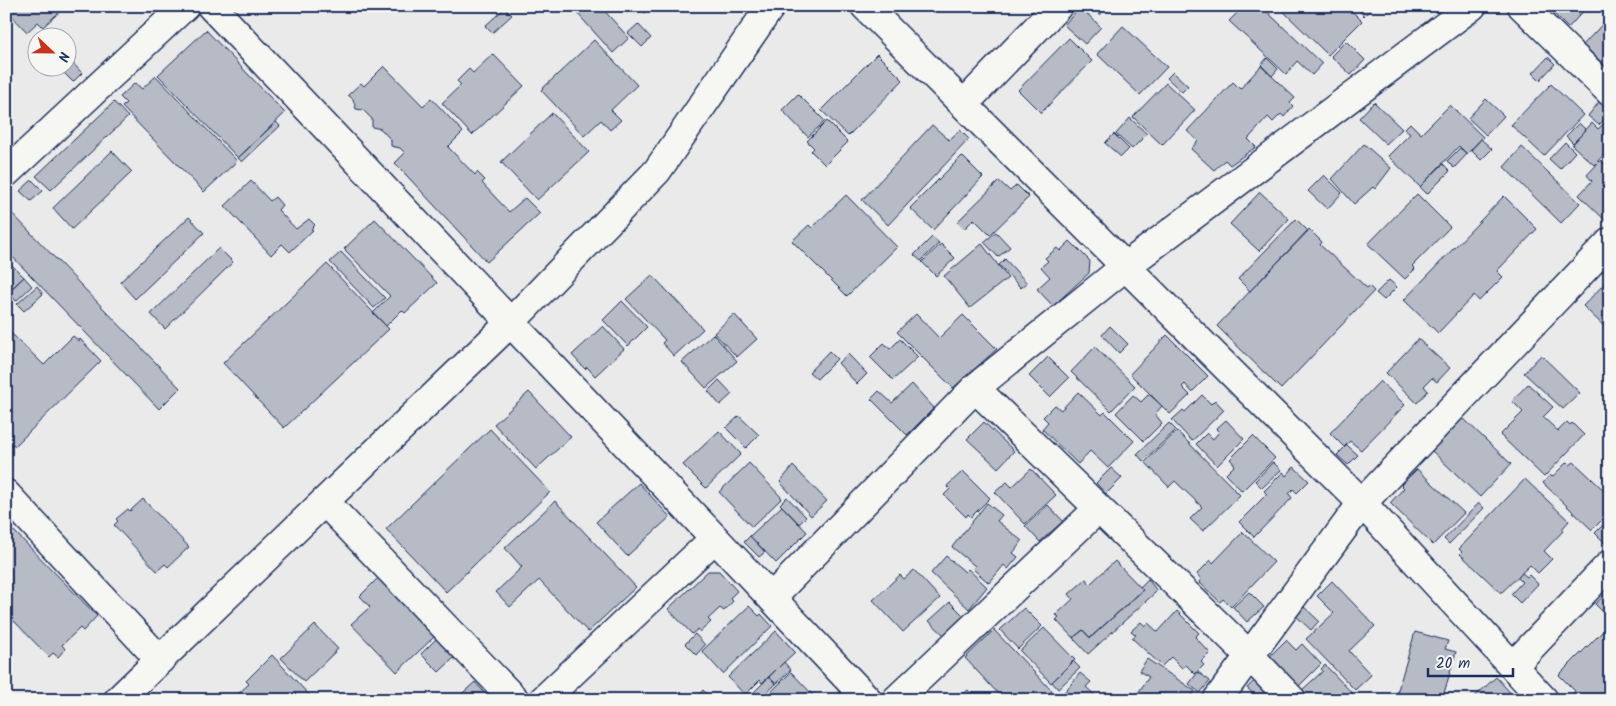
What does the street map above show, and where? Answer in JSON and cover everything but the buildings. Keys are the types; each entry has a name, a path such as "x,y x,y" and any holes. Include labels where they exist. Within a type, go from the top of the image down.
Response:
{"street":[{"path":"6,173 185,6"},
{"path":"211,6 868,700"},
{"path":"118,700 511,322 657,171 771,6"},
{"path":"865,6 1362,504 1544,700"},
{"path":"964,104 1058,6"},
{"path":"772,597 975,388 1126,266 1472,6"},
{"path":"1522,6 1610,92"},
{"path":"1217,700 1362,504 1610,242"},
{"path":"975,388 1250,656 1292,700"},
{"path":"6,494 160,660"},
{"path":"325,502 515,700"},
{"path":"896,700 1098,509"},
{"path":"543,700 714,539"},
{"path":"1513,666 1610,564"}]}
